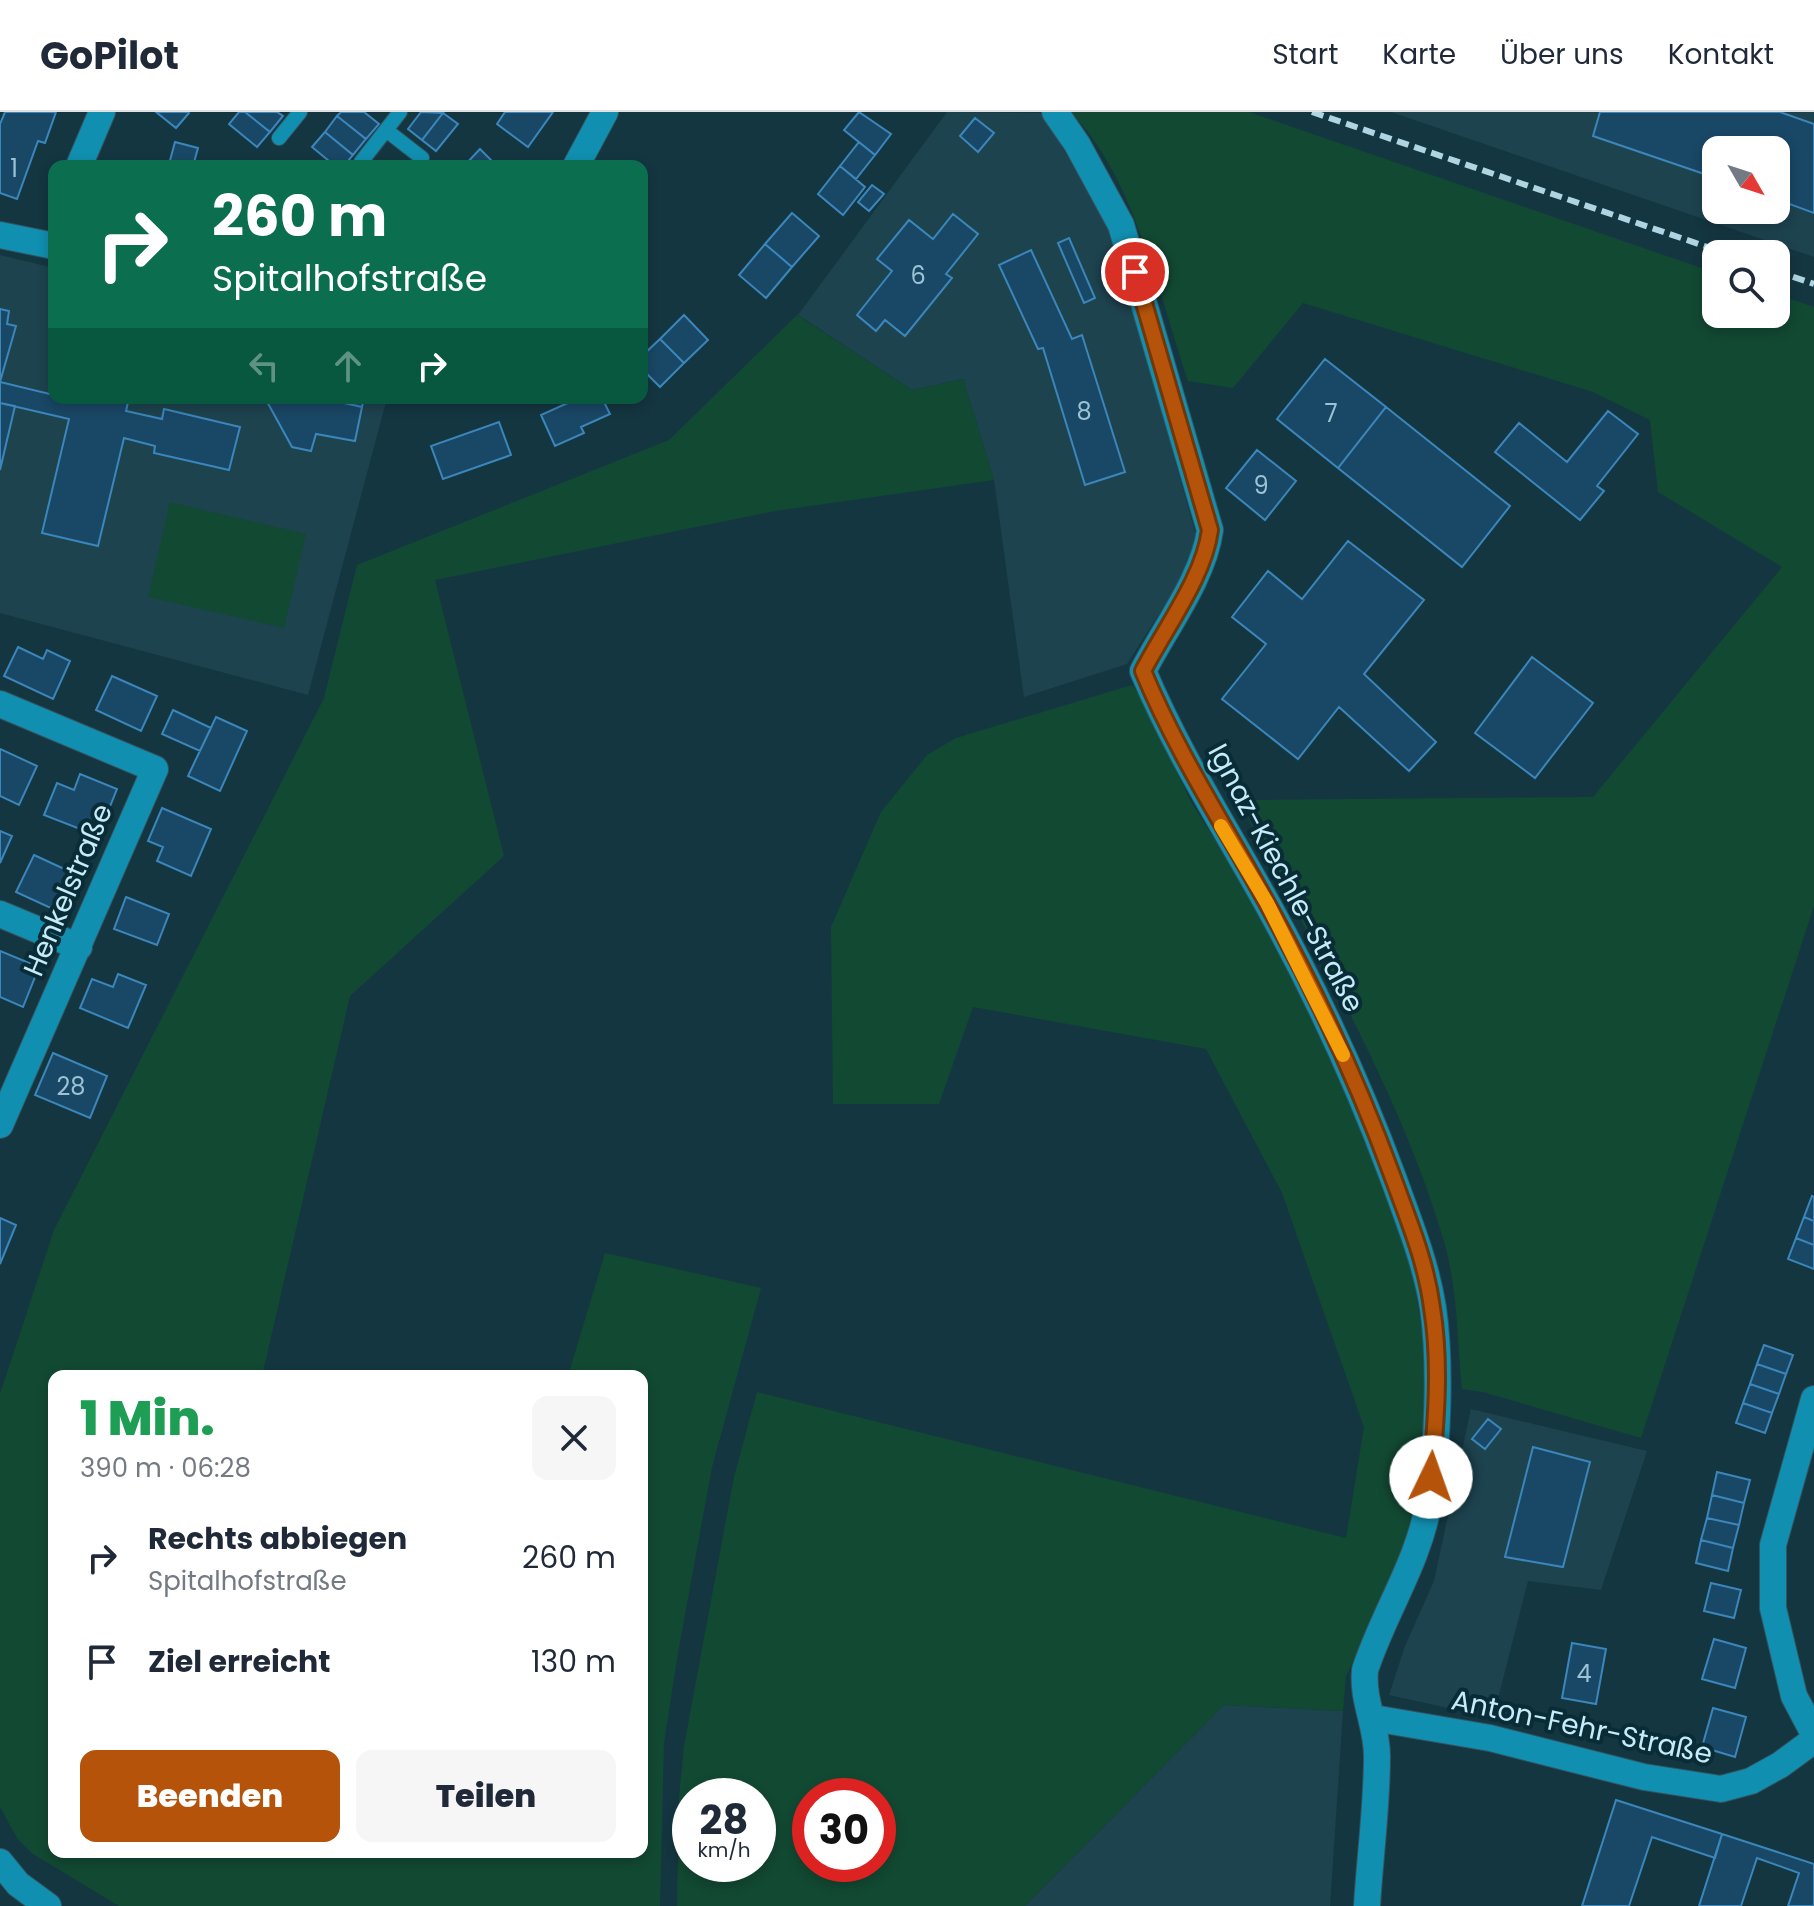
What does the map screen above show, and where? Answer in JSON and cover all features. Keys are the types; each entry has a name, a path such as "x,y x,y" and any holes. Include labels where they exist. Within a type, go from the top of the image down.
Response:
{"street":[{"path":"82,160 102,112"},
{"path":"579,160 605,112"},
{"name":"Ignaz-Kiechle-Straße","path":"1055,112 1077,144 1121,225 1210,530 1207,552 1199,570 1143,671 1202,795 1267,903 1326,1015 1374,1127 1420,1251 1429,1293 1437,1362 1429,1502 1416,1553 1365,1670 1363,1691 1373,1718 1378,1753 1367,1906"},
{"path":"0,235 48,239"},
{"name":"Henkelstraße","path":"0,704 155,769 2,1117"},
{"path":"0,914 79,947"},
{"path":"1814,1399 1773,1545 1773,1608 1794,1696 1814,1737"},
{"name":"Anton-Fehr-Straße","path":"1373,1718 1490,1738 1644,1777 1721,1789 1751,1781 1780,1765 1814,1737"},
{"path":"0,1862 18,1884 48,1906"}],"lane":[{"path":"279,138 300,112"},
{"path":"363,160 400,112"},
{"path":"386,130 422,158"}],"shaded area":[{"path":"947,112 1041,113 1109,224 1200,550 1127,664 1024,697 994,480 963,379 912,390 798,315"},
{"path":"1391,112 1814,112 1814,257 1790,249 1790,240 1764,240 1718,224 1790,224 1790,136 1702,136 1702,219"},
{"path":"0,255 48,267 48,404 385,404 308,695 0,613"},
{"path":"1471,1409 1647,1451 1601,1590 1528,1581 1493,1718 1389,1695 1405,1646 1434,1581"},
{"path":"1224,1705 1343,1711 1330,1906 1025,1906"}],"green space":[{"path":"1071,112 1249,112 1702,268 1702,328 1790,328 1790,299 1814,307 1814,906 1641,1438 1483,1392 1462,1389 1449,1263 1426,1187 1404,1130 1352,1018 1239,800 1593,797 1782,567 1658,492 1650,420 1593,392 1303,303 1233,388 1188,381 1143,239 1112,170"},
{"path":"797,315 912,390 963,379 994,480 775,511 435,580 504,856 350,996 263,1370 48,1370 48,1858 648,1858 648,1370 570,1370 605,1253 761,1288 712,1467 678,1653 664,1743 660,1906 119,1906 33,1854 17,1838 0,1807 0,1394 54,1230 324,698 357,565 669,440"},
{"path":"170,502 306,534 284,628 148,597"},
{"path":"1132,685 1146,705 1191,802 1258,909 1316,1022 1366,1131 1410,1254 1427,1366 1427,1447 1408,1551 1346,1676 1343,1711 1224,1705 1025,1906 677,1906 677,1882 776,1882 776,1778 681,1778 684,1746 734,1477 757,1392 1346,1538 1364,1427 1282,1193 1206,1049 973,1007 939,1104 833,1104 831,927 881,812 927,755 956,738"}],"building":[{"path":"5,112 56,112 45,143 38,141 17,199 0,193 0,124"},
{"path":"156,112 188,112 189,113 176,128"},
{"path":"239,112 245,112 270,132 257,147 229,124"},
{"path":"245,112 277,112 283,116 270,132"},
{"path":"341,112 364,112 379,124 366,139 337,116"},
{"path":"421,112 443,113 422,140 408,129"},
{"path":"505,112 553,112 528,147 497,124"},
{"path":"859,112 891,134 875,155 844,130"},
{"path":"1600,112 1780,112 1814,124 1814,213 1790,204 1790,136 1702,136 1702,173 1593,136"},
{"path":"443,113 458,124 436,151 422,140"},
{"path":"337,116 366,139 353,155 325,132"},
{"path":"975,118 994,133 978,152 960,136"},
{"path":"325,132 353,155 349,160 328,160 312,147"},
{"path":"175,142 198,148 195,160 170,160"},
{"path":"859,142 875,155 856,179 840,166"},
{"path":"480,149 491,160 470,160"},
{"path":"840,166 865,187 843,215 818,194"},
{"path":"872,185 884,194 869,211 858,202"},
{"path":"792,213 819,236 792,267 765,244"},
{"path":"953,214 978,234 946,274 952,278 905,336 885,320 876,331 857,315 892,271 877,259 909,220 933,239"},
{"path":"1069,238 1095,298 1084,303 1058,243"},
{"path":"765,244 792,267 766,298 739,275"},
{"path":"1031,250 1072,339 1082,335 1125,472 1085,485 1043,348 1038,349 999,265"},
{"path":"0,309 9,311 7,324 16,326 0,382"},
{"path":"684,315 708,340 684,363 660,339"},
{"path":"660,339 684,363 660,387 648,375 648,350"},
{"path":"1325,359 1386,407 1338,468 1277,419"},
{"path":"0,382 48,394 48,404 128,404 126,411 162,419 164,409 240,427 229,470 154,453 155,446 124,438 98,546 42,533 69,419 0,403"},
{"path":"0,403 15,406 0,470"},
{"path":"268,404 349,404 362,407 355,441 316,434 311,451 292,447"},
{"path":"566,404 605,404 610,414 581,427 584,433 555,446 541,415"},
{"path":"1386,407 1510,506 1462,567 1338,468"},
{"path":"1608,411 1638,434 1597,486 1604,491 1580,520 1495,452 1519,423 1567,462"},
{"path":"499,422 511,455 443,479 431,446"},
{"path":"1257,450 1296,481 1265,520 1226,488"},
{"path":"1348,541 1424,600 1364,674 1436,742 1409,771 1339,707 1298,759 1222,699 1266,644 1232,617 1268,571 1302,599"},
{"path":"18,647 43,659 47,650 70,661 53,699 4,676"},
{"path":"1532,657 1593,703 1535,778 1475,733"},
{"path":"112,676 157,696 141,731 96,710"},
{"path":"173,710 211,728 200,751 162,734"},
{"path":"216,717 247,731 220,791 188,776"},
{"path":"0,749 37,766 19,805 0,796"},
{"path":"80,774 117,789 98,836 44,815 57,783 74,790"},
{"path":"162,808 211,829 191,876 157,861 163,847 148,841"},
{"path":"0,831 12,836 0,863"},
{"path":"34,855 73,873 55,910 16,892"},
{"path":"126,897 169,914 157,945 114,929"},
{"path":"0,951 39,967 23,1007 0,997"},
{"path":"118,974 146,985 128,1028 80,1008 92,979 113,987"},
{"path":"53,1053 107,1076 90,1118 35,1095"},
{"path":"1814,1197 1814,1221 1804,1217"},
{"path":"1804,1217 1814,1221 1814,1245 1796,1238"},
{"path":"0,1218 16,1225 0,1264"},
{"path":"1796,1238 1814,1245 1814,1269 1788,1259"},
{"path":"1764,1345 1793,1355 1786,1374 1757,1364"},
{"path":"1757,1364 1786,1374 1779,1394 1750,1384"},
{"path":"1750,1384 1779,1394 1772,1413 1743,1403"},
{"path":"1743,1403 1772,1413 1765,1433 1736,1423"},
{"path":"1488,1419 1501,1429 1485,1449 1472,1439"},
{"path":"1533,1447 1590,1462 1563,1567 1505,1557"},
{"path":"1717,1472 1750,1480 1744,1503 1712,1495"},
{"path":"1712,1495 1744,1503 1739,1525 1707,1518"},
{"path":"1707,1518 1739,1525 1733,1548 1701,1540"},
{"path":"1701,1540 1733,1548 1728,1571 1696,1563"},
{"path":"1711,1583 1741,1590 1734,1618 1704,1611"},
{"path":"1714,1639 1746,1648 1735,1688 1702,1679"},
{"path":"1572,1643 1606,1649 1596,1704 1562,1698"},
{"path":"1713,1708 1746,1717 1735,1757 1702,1747"},
{"path":"1616,1800 1722,1834 1715,1858 1652,1837 1629,1906 1582,1906"},
{"path":"1722,1834 1814,1864 1814,1906 1788,1906 1799,1873 1757,1858 1741,1906 1699,1906"}],"railway":[{"path":"1312,112 1702,245"},
{"path":"1790,276 1814,284"}],"slow traffic":[{"path":"1221,826 1267,903 1326,1015 1343,1055"}],"route":[{"path":"1135,272 1210,530 1207,552 1199,570 1143,671 1202,795 1267,903 1326,1015 1374,1127 1420,1251 1432,1307 1437,1362 1431,1477"}]}
